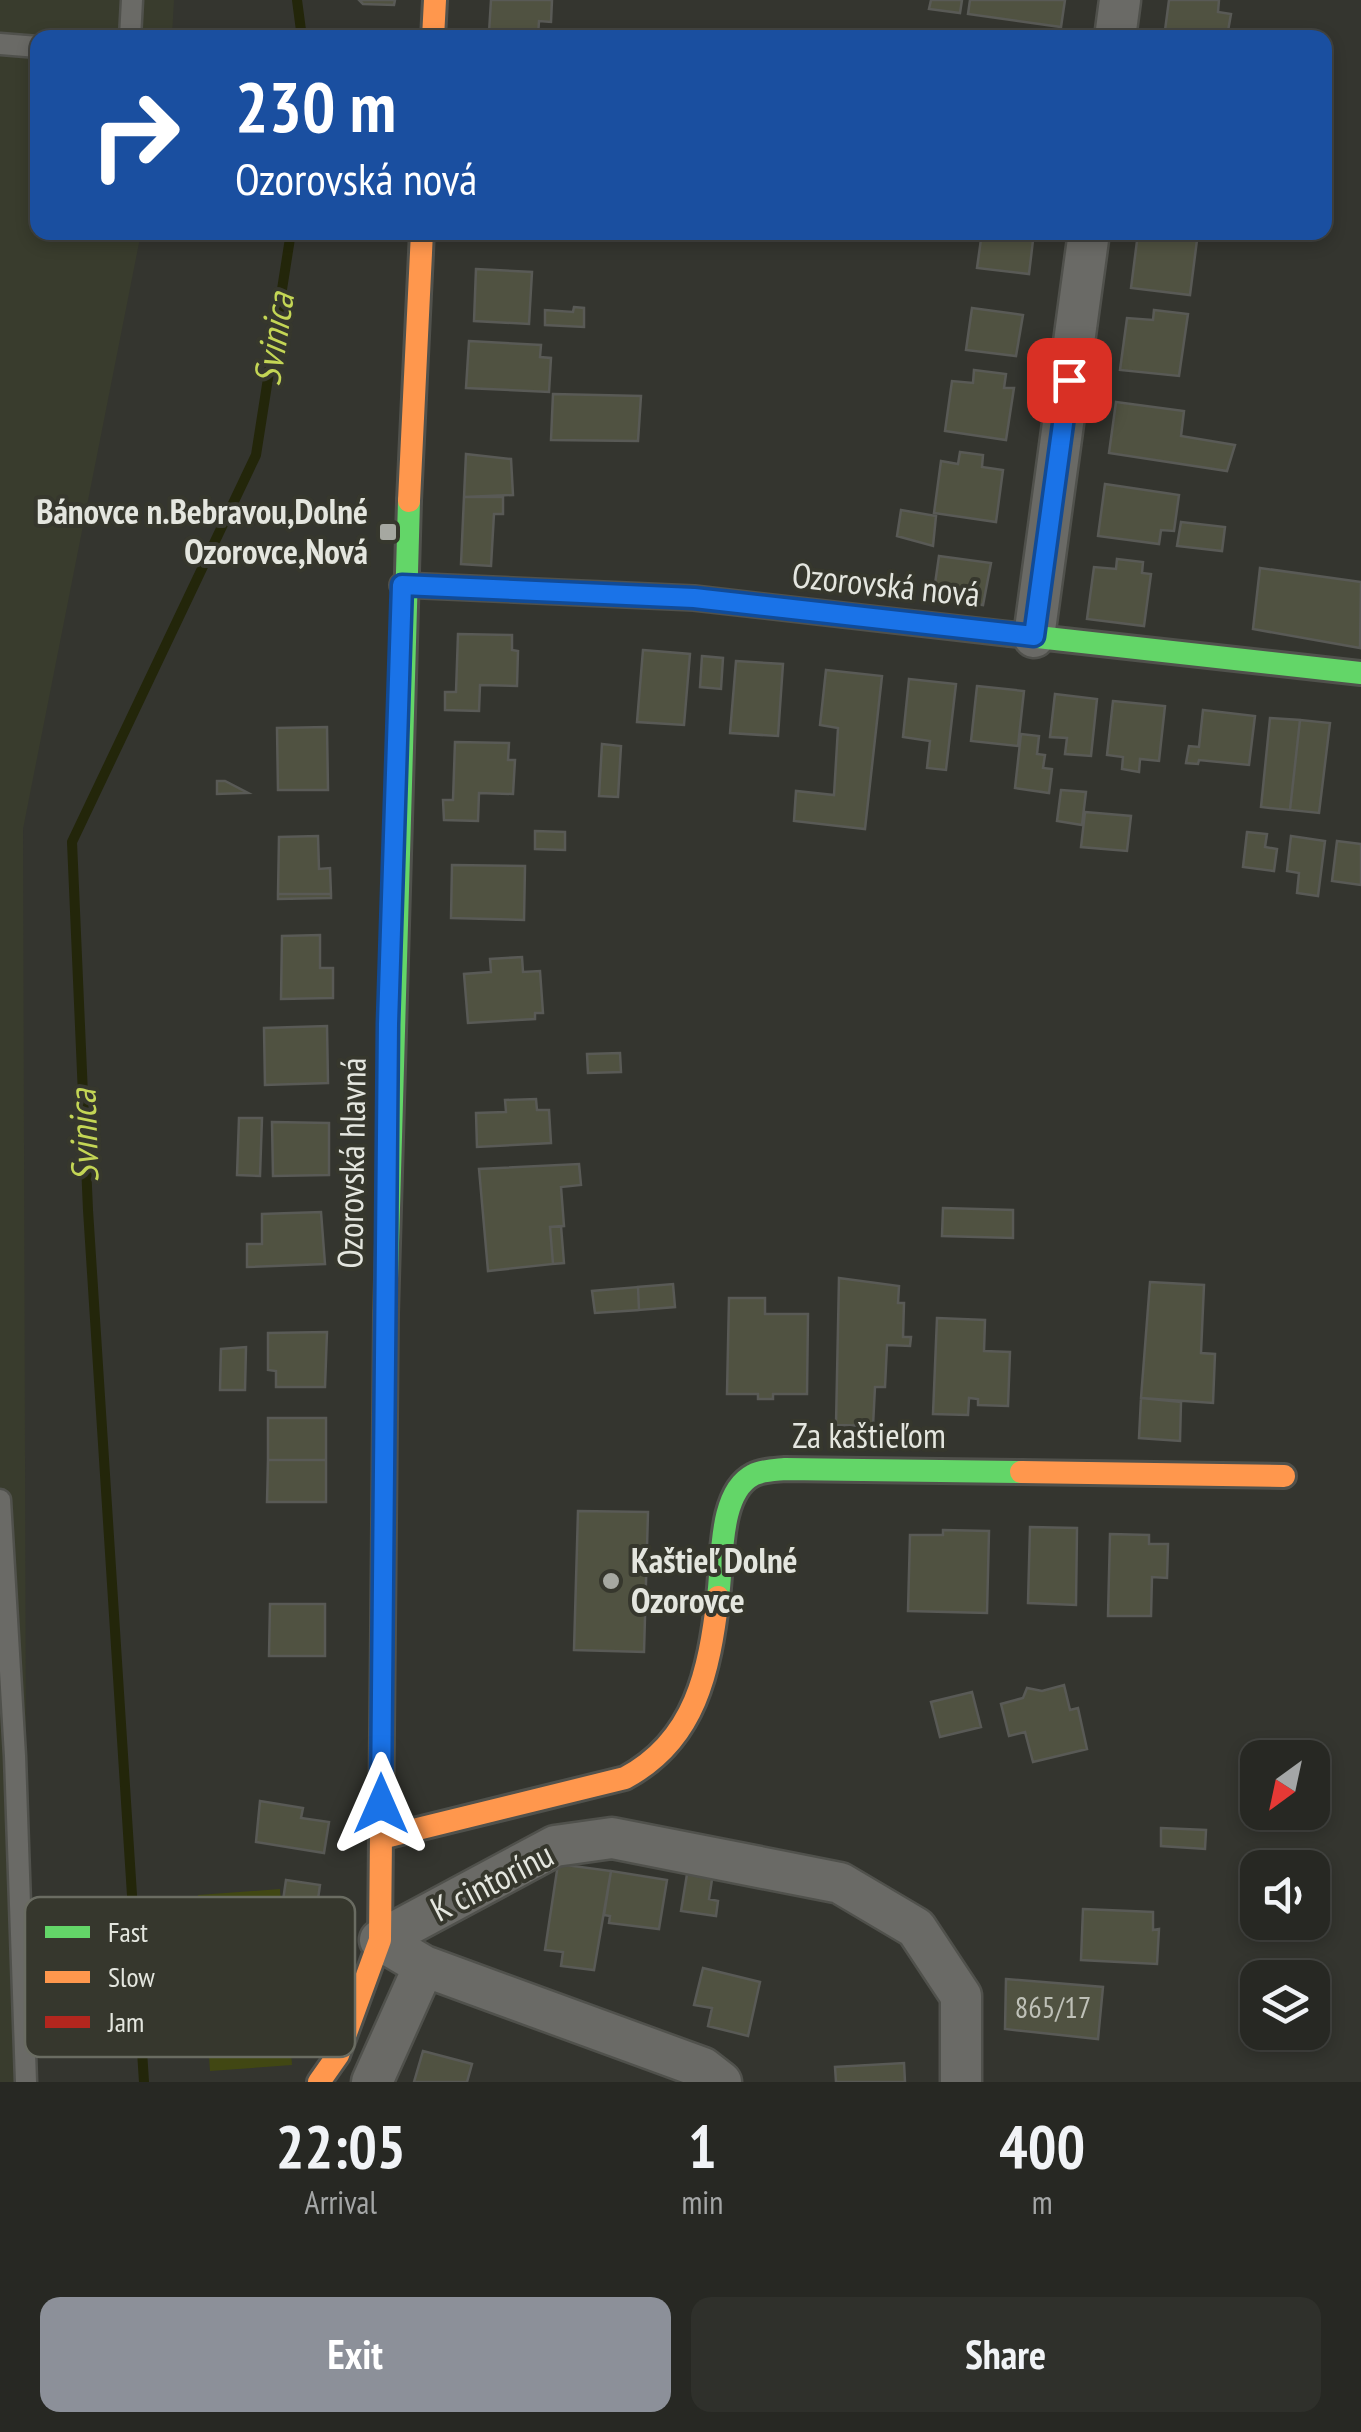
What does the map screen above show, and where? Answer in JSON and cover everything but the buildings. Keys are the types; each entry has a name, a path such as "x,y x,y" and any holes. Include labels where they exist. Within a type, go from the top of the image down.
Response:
{"street":[{"path":"434,30 436,0"},
{"path":"1116,30 1120,0"},
{"name":"Ozorovská hlavná","path":"355,2009 380,1940 388,1024 402,585 422,240"},
{"path":"1034,636 1088,240"},
{"name":"Ozorovská nová","path":"402,585 694,598 1361,673"},
{"name":"Za kaštieľom","path":"381,1838 625,1778 660,1757 689,1718 700,1689 729,1512 737,1487 755,1473 835,1469 1284,1476"},
{"name":"K cintorínu","path":"380,1940 554,1846 612,1838 840,1883 916,1928 960,1996 961,2082"},
{"name":"K cintorínu","path":"380,1940 424,1966 704,2068 721,2082"},
{"path":"372,2082 424,1966"},
{"name":"Ozorovská hlavná","path":"320,2082 337,2057"}],"lane":[{"path":"130,30 132,0"},
{"path":"0,44 30,46"},
{"path":"0,1500 26,2082"}],"shaded area":[{"path":"0,0 174,0 172,30 30,30 30,240 140,240 23,829 27,2082 0,2082"}],"green space":[{"path":"280,1889 281,1897 198,1897"},
{"path":"209,2057 291,2057 292,2065 210,2071"}],"waterway":[{"name":"Svinica","path":"297,0 301,30"},
{"name":"Svinica","path":"132,1897 88,1210 72,842 256,455 290,240"},
{"name":"Svinica","path":"142,2057 144,2082"}],"traffic: fast":[{"path":"386,1314 409,501"},
{"path":"1010,634 1361,673"},
{"path":"718,1597 728,1512 742,1484 757,1473 785,1469 1021,1472"}],"traffic: slow":[{"path":"433,30 435,0"},
{"path":"409,501 422,240"},
{"path":"355,2008 380,1940 386,1314"},
{"path":"1021,1472 1284,1476"},
{"path":"381,1838 625,1778 649,1762 668,1744 695,1701 710,1651 718,1597"},
{"path":"319,2082 337,2057"}],"traffic: jam":[{"path":"402,585 694,598 1010,634"}],"place":[{"name":"Bánovce n.Bebravou,Dolné Ozorovce,Nová","path":"388,532"},
{"name":"Kaštieľ Dolné Ozorovce","path":"611,1581"}],"route":[{"path":"381,1804 388,1024 402,585 694,598 1034,636 1069,380"}]}
